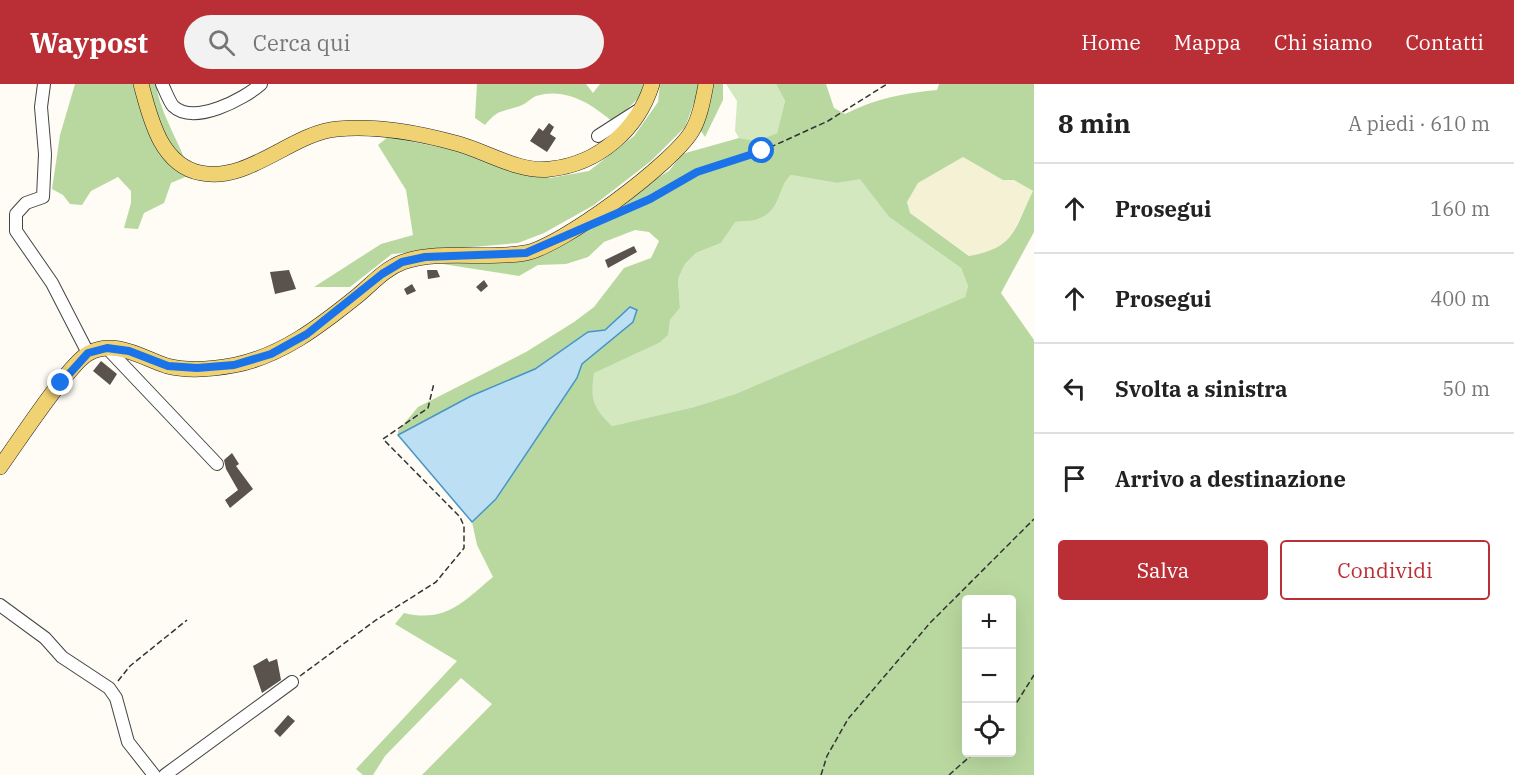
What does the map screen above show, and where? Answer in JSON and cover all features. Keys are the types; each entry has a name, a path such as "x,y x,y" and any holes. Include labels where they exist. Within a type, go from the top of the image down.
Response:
{"main road":[{"path":"141,84 153,128 169,154 183,167 201,174 218,174 261,161 300,140 334,129 369,127 459,144 524,166 549,170 577,162 603,150 627,132 645,105 652,84"},
{"path":"0,467 61,383 88,353 107,348 129,351 168,366 197,368 234,365 271,354 307,334 382,274 402,262 425,257 526,253 546,246 571,231 662,165 691,132 702,106 706,84"}],"street":[{"path":"44,84 40,107 45,154 43,197 26,203 16,214 16,231 63,301 88,353"},
{"path":"162,84 173,106 189,113 234,103 261,84"},
{"path":"598,136 645,105"},
{"path":"107,348 217,464"},
{"path":"0,605 45,638 62,657 109,688 116,698 128,742 154,775"},
{"path":"165,775 292,682"}],"path":[{"path":"622,212 697,172 762,151 828,121 887,84"},
{"path":"292,682 376,620 436,582 464,548 464,526 460,517 383,439 428,408 434,383"},
{"path":"821,775 826,756 848,719 930,623 1034,519"},
{"path":"109,688 121,680 130,666 187,620"},
{"path":"1016,703 1034,675"},
{"path":"949,775 970,757"}],"shaded area":[{"path":"963,157 1003,179 1014,180 1033,191 1008,243 991,252 970,256 910,213 907,202 918,183"}],"green space":[{"path":"75,84 165,84 157,91 190,175 171,183 164,203 144,213 138,229 124,228 131,203 131,191 118,177 91,191 82,205 70,204 63,195 52,189 60,135"},
{"path":"477,84 586,84 593,93 600,84 644,84 641,96 613,122 578,99 547,94 536,96 522,105 504,110 485,125 475,118"},
{"path":"660,84 701,84 685,127 651,161 594,205 544,233 518,243 392,254 350,287 314,287 381,244 413,235 406,190 378,145 388,137 474,154 550,178 589,171 634,136 658,102"},
{"path":"713,84 723,84 723,100 705,137 701,131"},
{"path":"726,84 776,84 785,101 777,133 757,141 739,138 735,131 737,101"},
{"path":"776,84 826,84 834,108 845,114 867,104 890,98 937,90 939,84 1034,84 1034,232 1001,293 1034,340 1034,775 422,775 492,704 461,678 385,756 373,775 363,775 356,769 457,661 395,624 404,613 431,615 443,613 463,602 493,577 477,545 472,522 497,499 577,378 582,364 633,322 629,307 605,330 588,332 535,369 471,396 398,435 398,431 418,407 526,352 574,322 594,307 624,268 651,258 659,241 649,232 635,230 604,242 588,257 566,264 538,265 519,276 436,263 518,259 669,171 682,154 739,138 757,141 777,133 785,101","holes":["963,157 1003,180 1014,180 1033,191 1017,226 1005,242 996,248 969,256 910,213 907,202 918,183","791,175 837,183 860,179 889,217 961,268 968,286 965,297 735,394 694,407 612,426 594,402 592,390 594,373 659,343 668,335 670,320 680,308 678,279 685,264 696,253 721,243 735,222 753,221 766,215 775,205 783,186"]},
{"path":"791,175 837,183 860,178 889,217 961,268 968,286 965,297 735,394 694,407 612,426 594,402 593,373 659,343 670,320 680,308 678,279 685,264 696,253 721,243 734,222 753,221 766,215 775,205 783,186"}],"water":[{"path":"630,307 637,310 633,322 582,364 577,378 496,499 472,522 398,435 471,396 535,369 588,332 605,330"}],"building":[{"path":"549,123 554,127 550,134 556,138 547,152 530,141 539,128 543,131"},
{"path":"634,246 637,252 608,268 605,260"},
{"path":"289,270 296,289 275,294 270,272"},
{"path":"427,270 437,270 440,277 428,279"},
{"path":"484,280 488,286 481,292 476,287"},
{"path":"412,284 416,291 407,295 404,289"},
{"path":"101,361 117,374 110,385 93,371"},
{"path":"232,453 239,464 236,466 253,489 230,508 225,500 238,490 226,469 224,460"},
{"path":"267,658 269,662 277,659 281,680 262,693 253,666"},
{"path":"288,715 295,721 280,737 274,731"}],"route":[{"path":"61,383 88,353 107,348 129,351 168,366 197,368 234,365 271,354 307,334 382,274 402,262 425,257 526,253 546,246 571,231 594,225 650,199 697,172 762,151"}]}
